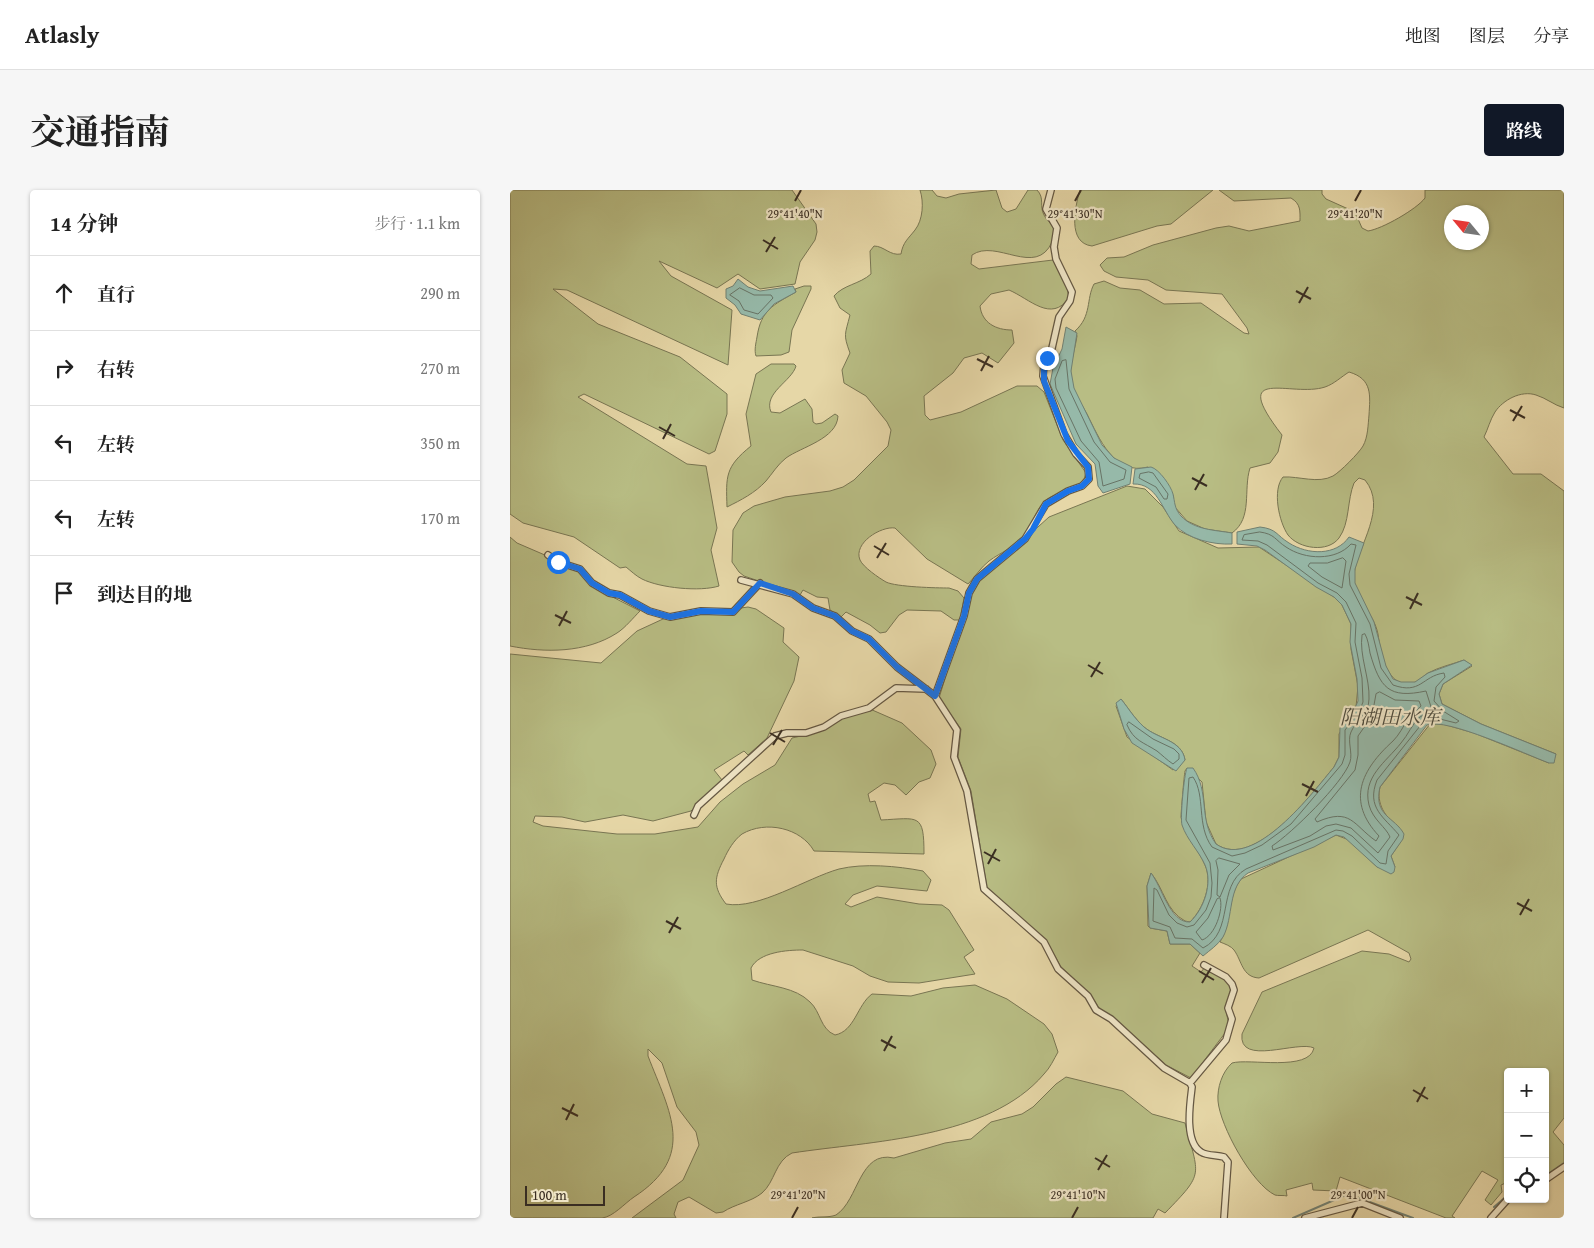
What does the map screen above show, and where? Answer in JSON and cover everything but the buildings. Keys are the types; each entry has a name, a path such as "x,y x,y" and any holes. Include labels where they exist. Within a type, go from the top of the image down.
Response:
{"street":[{"path":"935,696 964,616 969,593 977,579 1025,539 1033,529 1046,504 1068,491 1082,486 1089,479 1088,467 1076,454 1064,434 1043,376 1044,364 1052,348 1058,317 1070,301 1072,292 1054,252 1057,228 1046,209 1051,190"},
{"path":"548,555 558,562 580,569 592,583 609,593 620,595 649,611 670,617 701,611 733,612 760,583"},
{"path":"740,580 760,583 793,594 813,608 835,616 852,631 869,639 897,667 935,696 957,730 954,757 967,791 984,889 1044,942 1058,969 1088,996 1096,1010 1111,1019 1164,1068 1190,1083"},
{"path":"694,815 698,806 775,736 787,733 806,733 824,727 841,716 869,708 896,688 927,689"},
{"path":"1204,965 1226,977 1234,990 1228,1010 1232,1019 1226,1040 1190,1083 1189,1120 1197,1149 1202,1153 1224,1157 1228,1164 1224,1218"},
{"path":"1549,1177 1564,1167"},
{"path":"1305,1218 1362,1202 1400,1218"},
{"path":"1491,1218 1504,1203"}],"green space":[{"path":"510,190 792,190 816,224 815,240 800,262 795,284 760,289 738,274 717,288 659,261 671,276 732,310 728,365 567,290 553,289 598,324 680,357 727,394 727,414 715,451 709,454 584,394 578,397 687,464 706,466 717,528 711,550 719,586 691,589 669,587 650,582 640,578 626,567 620,568 574,537 523,523 510,514"},
{"path":"920,190 932,190 937,196 946,198 959,194 996,190 1002,208 1007,212 1016,209 1028,190 1037,190 1041,196 1043,212 1054,231 1053,240 1045,252 1036,257 1026,257 982,251 972,255 971,264 979,269 1053,260 1067,288 1069,298 1055,309 1048,309 1040,307 1009,290 991,294 980,306 981,312 987,321 995,327 1012,330 1014,343 998,363 982,353 964,358 953,373 924,396 925,415 930,420 961,412 1017,386 1037,386 1044,392 1063,440 1086,473 1084,479 1075,487 1046,500 1039,508 1024,536 1016,544 986,563 968,584 927,559 895,528 883,530 870,537 861,548 860,560 868,569 886,582 907,586 949,588 958,591 964,598 960,620 954,620 941,611 907,610 899,615 886,632 880,633 870,625 846,612 841,617 830,610 828,598 817,597 803,590 800,595 744,576 732,562 733,530 743,513 754,506 785,497 830,491 843,487 854,480 888,446 891,430 887,422 866,396 844,383 842,370 850,353 846,342 846,334 850,315 840,308 834,296 842,289 871,274 870,251 874,246 894,254 901,254 904,244 920,221 922,205"},
{"path":"1080,190 1213,190 1171,224 1157,226 1092,246 1084,243 1076,231 1075,214"},
{"path":"1219,190 1322,190 1322,194 1326,199 1355,212 1362,228 1368,231 1390,223 1415,208 1425,198 1425,190 1564,190 1564,408 1536,395 1524,394 1513,397 1498,408 1484,437 1513,474 1541,474 1564,491 1564,1118 1553,1132 1564,1145 1564,1165 1549,1176 1549,1068 1504,1068 1504,1184 1501,1185 1502,1192 1491,1205 1485,1200 1498,1180 1482,1171 1452,1216 1455,1218 1446,1218 1340,1177 1336,1191 1313,1190 1312,1183 1286,1190 1287,1196 1275,1195 1266,1189 1247,1167 1231,1139 1220,1112 1218,1101 1219,1086 1225,1071 1232,1063 1278,1063 1301,1060 1310,1055 1314,1048 1306,1046 1259,1051 1249,1049 1243,1044 1242,1034 1262,992 1362,951 1389,954 1409,962 1411,959 1409,953 1368,930 1259,978 1249,975 1233,949 1220,942 1224,935 1231,901 1241,879 1336,835 1349,840 1377,867 1395,867 1391,856 1399,844 1399,827 1383,810 1379,799 1380,787 1430,724 1443,724 1474,733 1549,763 1556,754 1481,724 1442,704 1439,694 1443,684 1472,666 1464,660 1441,667 1416,682 1406,684 1398,682 1387,669 1376,626 1354,582 1357,563 1373,514 1374,502 1365,480 1359,478 1354,483 1343,532 1334,543 1321,547 1306,546 1293,540 1288,535 1282,522 1277,498 1283,477 1315,480 1333,476 1354,458 1365,442 1368,427 1369,395 1366,384 1357,375 1349,372 1325,387 1311,389 1271,388 1263,392 1261,399 1267,413 1282,435 1278,452 1270,463 1250,468 1243,520 1232,533 1205,529 1187,521 1174,506 1173,495 1148,467 1136,468 1126,466 1117,461 1103,444 1072,383 1071,363 1077,336 1075,331 1084,319 1094,284 1104,281 1120,288 1140,290 1164,304 1201,303 1244,333 1249,334 1247,328 1222,294 1166,290 1148,280 1116,277 1104,271 1100,265 1107,258 1124,257 1153,245 1216,228 1229,226 1249,231 1300,221 1298,205 1291,198 1234,201"},
{"path":"811,286 811,289 792,330 789,352 781,355 756,356 755,346 759,328 765,314 769,309 796,292 795,289"},
{"path":"771,364 794,364 796,366 789,377 774,393 770,405 771,412 780,413 805,399 812,409 813,422 816,424 822,423 835,414 838,416 836,424 832,431 817,442 786,458 757,489 727,507 727,480 729,473 736,460 751,446 746,414 756,374"},
{"path":"1127,486 1145,489 1163,507 1179,531 1218,548 1259,547 1334,597 1342,605 1351,624 1351,649 1358,686 1356,707 1339,734 1339,757 1334,767 1312,794 1281,825 1248,847 1231,850 1216,844 1206,822 1202,782 1187,768 1185,771 1181,817 1188,836 1205,865 1208,880 1206,895 1195,916 1190,922 1185,921 1169,906 1151,873 1147,886 1148,926 1167,931 1170,944 1190,944 1200,953 1192,966 1201,972 1205,967 1226,979 1231,988 1226,1011 1229,1025 1191,1078 1166,1065 1113,1017 1099,1008 1090,994 1061,967 1046,940 987,888 971,791 958,757 961,729 939,698 972,591 977,582 1049,517","holes":["1121,699 1144,727 1169,740 1179,748 1185,760 1173,770 1127,737 1116,706"]},
{"path":"510,537 517,543 575,568 593,587 640,611 620,631 605,640 579,648 537,650 510,646"},
{"path":"748,607 756,609 784,628 783,642 799,657 794,681 767,738 748,755 744,751 714,770 722,780 691,811 653,821 623,815 585,822 562,817 535,816 533,822 543,826 617,834 655,834 698,827 720,802 743,784 775,765 792,738 819,732 846,716 870,709 902,723 931,750 936,764 930,778 919,782 906,795 895,785 884,783 868,794 870,802 875,801 881,820 911,819 917,821 923,831 924,854 814,851 808,843 792,832 772,827 762,828 742,834 734,842 718,872 717,887 726,904 739,905 767,898 826,873 849,867 881,866 923,871 931,880 927,891 877,886 853,895 845,904 851,907 877,897 919,904 942,905 949,910 974,950 964,957 975,974 919,983 888,982 870,976 853,966 803,950 796,950 782,951 760,958 751,968 752,980 790,990 804,997 814,1006 826,1029 835,1035 842,1033 852,1023 863,1004 872,994 911,996 943,988 975,985 1007,999 1044,1024 1052,1034 1058,1052 1046,1072 1021,1096 992,1112 961,1124 927,1133 892,1140 792,1153 778,1166 770,1183 762,1193 723,1212 716,1213 689,1197 678,1202 674,1214 676,1218 632,1218 683,1180 699,1145 696,1132 677,1107 662,1063 648,1049 648,1056 670,1115 673,1132 672,1149 666,1166 654,1182 615,1212 602,1218 510,1218 510,654 601,663 637,631 663,619"},
{"path":"1066,1077 1123,1091 1152,1114 1185,1123 1195,1164 1195,1173 1193,1181 1187,1189 1165,1213 1158,1209 1153,1218 812,1218 836,1215 844,1208 860,1178 873,1161 882,1158 894,1158 945,1143 971,1139 991,1122 1022,1114 1033,1107 1056,1084"}],"water":[{"path":"738,279 748,287 760,291 793,286 796,292 774,304 760,320 741,314 735,305 726,298 726,289 733,286"},
{"path":"1066,327 1077,333 1071,371 1074,388 1102,445 1114,458 1132,467 1130,484 1103,493 1098,486 1095,464 1076,444 1050,384 1053,368 1062,349"},
{"path":"1151,467 1158,471 1167,482 1172,491 1176,508 1186,521 1198,527 1232,533 1232,544 1201,540 1180,530 1170,519 1158,498 1148,488 1133,484 1135,469"},
{"name":"阳湖田水库","path":"1260,527 1273,531 1296,547 1305,550 1321,552 1337,548 1349,537 1364,543 1355,569 1355,583 1374,622 1386,666 1393,679 1401,682 1415,682 1428,673 1464,660 1472,665 1443,684 1439,694 1442,704 1481,724 1556,754 1554,763 1549,763 1468,731 1451,726 1427,725 1380,787 1379,797 1382,810 1404,834 1403,839 1391,856 1395,867 1394,872 1391,874 1377,867 1344,837 1336,835 1314,847 1248,873 1237,886 1229,921 1223,937 1203,956 1190,944 1170,944 1167,931 1150,928 1149,926 1147,886 1151,873 1172,911 1183,921 1190,922 1195,917 1206,895 1208,880 1205,865 1182,825 1183,796 1187,768 1193,768 1198,777 1207,825 1216,844 1231,849 1248,847 1281,825 1334,767 1339,757 1340,728 1354,710 1358,701 1357,679 1350,642 1351,624 1342,605 1334,597 1316,587 1265,550 1257,546 1237,544 1237,532"},
{"path":"1121,699 1144,727 1169,740 1183,753 1185,760 1176,771 1132,743 1124,729 1116,703"}],"waterway":[{"path":"1549,1173 1564,1163"},
{"path":"1293,1218 1348,1194 1413,1218"},
{"path":"1494,1207 1504,1198"}],"route":[{"path":"558,562 580,569 592,583 609,593 620,595 649,611 670,617 701,611 733,612 760,583 793,594 813,608 835,616 846,627 869,639 897,667 935,696 943,677 950,649 964,616 967,598 977,579 985,570 1025,539 1033,529 1046,504 1068,491 1082,486 1089,479 1088,467 1071,448 1044,381 1043,372 1047,358"}]}
